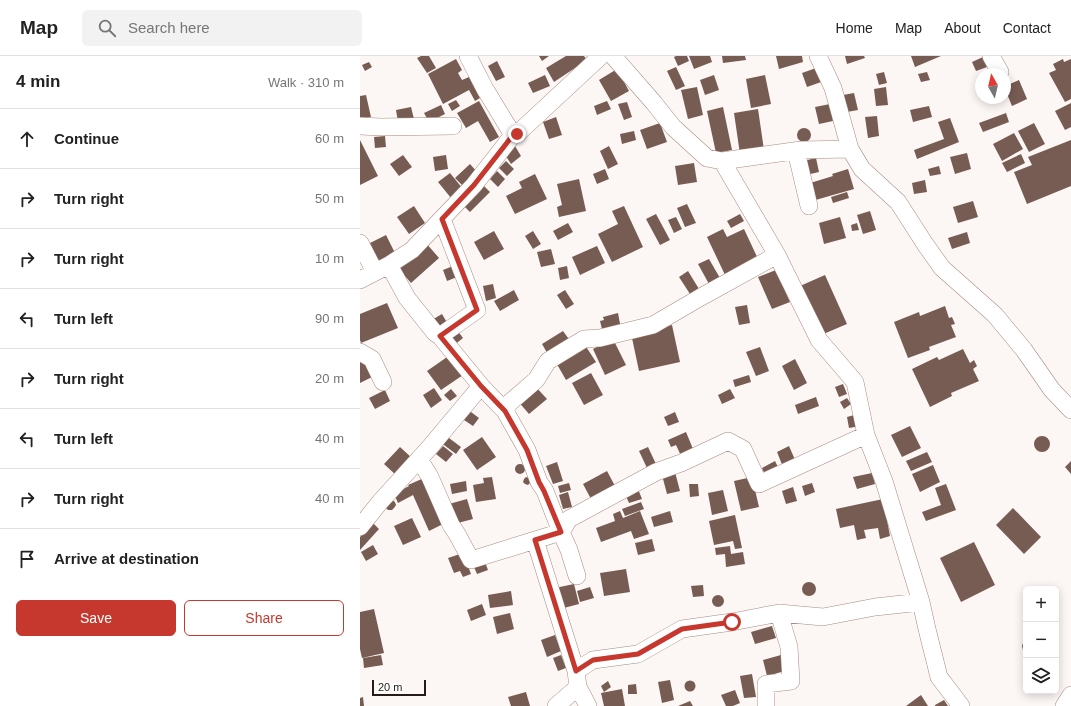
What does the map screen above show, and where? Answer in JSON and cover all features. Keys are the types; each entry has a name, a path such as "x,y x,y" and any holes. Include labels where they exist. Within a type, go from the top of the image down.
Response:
{"street":[{"path":"468,56 485,89 513,135"},
{"path":"360,280 382,269 412,250 474,185 513,135 517,134 601,56"},
{"path":"613,56 673,127 707,158 722,161 796,151 850,149"},
{"path":"818,56 833,88 850,149 862,169 898,202 942,268 995,315 1024,350 1052,390 1071,410"},
{"path":"991,56 998,68"},
{"path":"360,126 453,126"},
{"path":"796,151 809,206"},
{"path":"722,161 777,255 819,340 855,382 866,435 884,481 921,602 939,677 961,706"},
{"path":"440,336 477,310 442,219"},
{"path":"360,243 435,333 440,336 481,386 505,411 527,450 539,482 569,550 578,576"},
{"path":"505,411 507,405 536,380 548,361 584,339 600,338 653,325 777,255"},
{"path":"360,352 372,358 383,382"},
{"path":"360,527 481,386"},
{"path":"419,459 430,477 451,525 471,560 561,532 569,519 656,472 728,442 743,449 759,484 866,435"},
{"path":"535,540 577,679 588,706"},
{"path":"556,706 593,660 638,654 682,629 732,622 779,613 823,617 875,607 921,602"},
{"path":"766,706 766,684 791,681 789,647 779,613"},
{"path":"1064,706 1071,695"}],"building":[{"path":"421,56 429,56 436,68 427,73 417,58"},
{"path":"539,56 549,56 542,61"},
{"path":"566,56 584,56 587,60 554,82 546,68"},
{"path":"687,56 689,61 678,66 674,57"},
{"path":"689,56 710,56 712,62 694,69"},
{"path":"722,56 745,56 746,60 723,63"},
{"path":"776,56 802,56 803,62 779,69"},
{"path":"845,56 864,56 865,58 847,64"},
{"path":"911,56 941,56 915,67"},
{"path":"983,57 987,67 975,69 972,62"},
{"path":"456,59 462,70 458,73 462,80 469,77 480,98 475,101 469,90 443,104 428,74"},
{"path":"1063,59 1064,62 1071,59 1071,99 1065,102 1049,73 1056,70 1053,64"},
{"path":"497,61 505,77 496,81 488,66"},
{"path":"369,62 372,67 365,71 362,65"},
{"path":"676,67 685,86 676,90 667,71"},
{"path":"819,67 824,81 807,87 802,73"},
{"path":"617,69 629,91 611,101 599,80"},
{"path":"884,72 887,83 879,85 876,74"},
{"path":"927,72 930,80 921,82 918,74"},
{"path":"545,75 550,86 533,93 528,83"},
{"path":"714,75 719,90 705,95 700,80"},
{"path":"765,75 771,104 751,108 746,79"},
{"path":"1019,80 1027,99 1012,106 1011,104 1011,83"},
{"path":"697,87 703,115 688,119 681,90"},
{"path":"886,87 888,105 876,106 874,89"},
{"path":"854,93 858,110 847,112 843,95"},
{"path":"366,95 371,117 360,119 360,96"},
{"path":"456,100 460,106 452,111 448,104"},
{"path":"479,101 499,137 490,142 478,121 466,128 457,113"},
{"path":"607,101 611,109 597,115 594,106"},
{"path":"627,102 632,117 624,120 618,104"},
{"path":"1071,103 1071,127 1065,130 1055,111"},
{"path":"830,104 833,121 819,124 815,107"},
{"path":"441,105 445,114 429,122 424,113"},
{"path":"929,106 932,117 913,122 910,110"},
{"path":"411,107 414,119 398,122 396,110"},
{"path":"723,107 732,150 716,153 707,111"},
{"path":"758,109 764,150 740,154 734,113"},
{"path":"1006,113 1009,122 983,132 979,123"},
{"path":"877,116 879,136 868,138 865,117"},
{"path":"556,117 562,135 549,139 543,122"},
{"path":"950,118 959,142 917,159 914,150 944,139 938,122"},
{"path":"660,123 667,142 647,149 640,130"},
{"path":"1034,123 1045,144 1029,152 1018,131"},
{"path":"804,128 809,130 811,135 809,140 804,142 799,140 797,135 799,130"},
{"path":"634,131 636,140 622,144 620,134"},
{"path":"1014,133 1023,149 1002,161 993,144"},
{"path":"385,136 386,147 375,148 374,137"},
{"path":"360,140 378,176 360,185"},
{"path":"1071,140 1071,186 1027,204 1014,172 1032,165 1028,157"},
{"path":"515,146 521,156 511,164 504,153"},
{"path":"609,146 618,164 608,169 600,151"},
{"path":"967,153 971,169 955,174 950,157"},
{"path":"1021,154 1025,163 1007,172 1002,163"},
{"path":"403,155 412,167 399,176 390,164"},
{"path":"446,155 448,169 435,171 433,157"},
{"path":"816,158 819,172 806,175 803,161"},
{"path":"506,161 514,169 507,176 499,168"},
{"path":"694,163 697,182 678,185 675,166"},
{"path":"470,164 478,173 463,186 455,178"},
{"path":"939,166 941,174 930,176 928,169"},
{"path":"605,169 609,179 597,184 593,174"},
{"path":"848,169 854,189 812,201 807,184 833,176 832,174"},
{"path":"497,171 505,179 498,187 490,179"},
{"path":"450,173 463,189 451,198 438,182"},
{"path":"535,174 547,199 515,214 506,196 522,188 519,182"},
{"path":"579,179 586,211 559,217 557,207 562,205 557,184"},
{"path":"925,180 927,192 914,194 912,183"},
{"path":"481,183 490,192 470,212 461,203"},
{"path":"847,192 849,198 833,203 831,197"},
{"path":"973,201 978,217 958,223 953,207"},
{"path":"687,204 696,223 685,227 677,208"},
{"path":"414,206 425,223 409,234 397,217"},
{"path":"624,206 643,247 612,262 598,234 618,224 612,211"},
{"path":"870,211 876,230 863,234 857,215"},
{"path":"656,214 670,240 660,245 646,219"},
{"path":"740,214 744,221 731,228 727,221"},
{"path":"676,217 682,229 674,233 668,220"},
{"path":"840,217 846,238 824,244 819,223"},
{"path":"568,223 573,232 558,240 553,231"},
{"path":"857,223 859,230 852,231 851,225"},
{"path":"723,229 727,237 744,229 759,261 726,277 707,237"},
{"path":"494,231 504,249 484,260 474,242"},
{"path":"533,231 541,244 533,249 525,236"},
{"path":"967,232 970,243 952,249 948,238"},
{"path":"386,235 395,253 378,262 368,244"},
{"path":"426,243 439,258 411,283 398,268"},
{"path":"597,246 605,263 580,275 572,257"},
{"path":"551,249 555,264 541,267 537,252"},
{"path":"709,259 720,278 709,284 698,264"},
{"path":"453,266 457,277 447,281 443,270"},
{"path":"567,266 569,278 560,280 558,268"},
{"path":"776,270 790,302 772,309 758,277"},
{"path":"688,271 699,289 690,294 679,277"},
{"path":"825,275 847,324 821,335 800,286"},
{"path":"493,284 496,298 486,301 483,286"},
{"path":"514,290 519,300 500,311 494,301"},
{"path":"565,290 574,304 566,309 557,295"},
{"path":"387,303 398,328 361,343 360,314"},
{"path":"747,305 750,323 739,325 735,307"},
{"path":"945,306 949,318 952,317 955,324 951,325 956,337 929,347 930,350 908,358 894,322 919,312 920,316"},
{"path":"618,313 621,329 603,333 600,321 604,320 603,317"},
{"path":"442,314 449,326 437,333 430,321"},
{"path":"672,325 680,362 639,371 632,338 648,331"},
{"path":"457,330 463,338 453,346 446,338"},
{"path":"563,331 571,342 549,356 542,344"},
{"path":"613,339 626,365 605,375 593,349"},
{"path":"583,342 596,362 566,380 554,359"},
{"path":"760,347 769,371 756,376 746,352"},
{"path":"963,349 970,363 974,360 977,366 973,369 979,381 951,393 952,396 930,407 912,369 937,357 939,360"},
{"path":"360,355 372,377 360,383"},
{"path":"450,355 463,375 441,390 427,371"},
{"path":"795,359 807,383 794,390 782,366"},
{"path":"591,373 603,395 584,405 572,383"},
{"path":"749,375 751,382 735,387 733,380"},
{"path":"843,384 847,394 839,397 835,387"},
{"path":"534,385 547,399 529,414 517,400"},
{"path":"434,388 442,400 431,408 423,395"},
{"path":"451,389 457,396 450,401 444,395"},
{"path":"730,389 735,398 722,404 718,395"},
{"path":"385,390 390,401 375,409 369,398"},
{"path":"816,397 819,406 798,414 795,405"},
{"path":"847,398 851,404 844,409 840,402"},
{"path":"467,409 479,418 473,426 461,418"},
{"path":"675,412 679,422 668,426 664,417"},
{"path":"858,414 860,426 849,428 847,417"},
{"path":"910,426 921,448 902,457 891,435"},
{"path":"686,432 693,449 683,460 676,445 671,447 668,440"},
{"path":"445,435 461,447 456,454 440,442"},
{"path":"1042,436 1048,438 1050,444 1048,450 1042,452 1036,450 1034,444 1036,438"},
{"path":"482,437 496,457 477,470 463,450"},
{"path":"443,446 453,454 446,462 436,454"},
{"path":"789,446 796,462 783,467 777,452"},
{"path":"400,447 413,459 397,476 384,464"},
{"path":"648,447 656,464 647,468 639,451"},
{"path":"927,452 932,462 911,471 906,461"},
{"path":"775,461 780,471 766,477 762,468"},
{"path":"1071,461 1071,474 1065,467"},
{"path":"557,462 563,481 553,484 546,466"},
{"path":"518,464 522,464 524,465 524,473 518,474 515,471 515,467"},
{"path":"933,465 940,482 920,492 912,474"},
{"path":"607,471 615,486 591,499 583,484"},
{"path":"675,472 680,491 667,494 662,475"},
{"path":"872,473 875,484 857,489 853,477"},
{"path":"492,477 496,499 476,502 473,485 484,483 483,478"},
{"path":"526,477 529,478 530,483 528,485 523,482"},
{"path":"752,477 759,507 741,511 734,481"},
{"path":"424,478 445,523 429,531 413,495 398,503 394,494 409,486 408,485"},
{"path":"466,481 467,491 452,494 450,484"},
{"path":"569,483 571,490 560,493 558,486"},
{"path":"812,483 815,492 805,496 802,486"},
{"path":"689,484 698,484 699,496 690,497"},
{"path":"946,484 956,510 926,521 922,512 941,505 935,488"},
{"path":"793,487 797,501 786,504 782,491"},
{"path":"638,489 642,499 629,503 625,494"},
{"path":"723,490 728,511 712,515 708,493"},
{"path":"568,492 572,507 563,509 559,495"},
{"path":"467,499 473,519 454,524 449,504"},
{"path":"883,499 890,536 880,539 878,528 864,530 866,538 857,540 854,525 840,528 836,509"},
{"path":"392,500 396,505 392,510 388,510 386,508"},
{"path":"641,502 644,509 625,516 622,509"},
{"path":"1013,508 1041,537 1024,554 996,525"},
{"path":"620,511 623,518 640,511 649,534 634,539 631,531 601,542 596,528 615,521 613,514"},
{"path":"670,511 673,522 654,527 651,517"},
{"path":"735,515 742,548 735,549 733,541 714,545 709,521"},
{"path":"412,518 421,537 403,545 394,526"},
{"path":"373,523 379,529 360,550 360,537"},
{"path":"652,539 655,551 638,555 635,543"},
{"path":"974,542 995,585 961,602 940,558"},
{"path":"373,545 378,554 366,561 361,552"},
{"path":"730,546 731,554 743,552 745,564 726,567 725,554 716,555 715,548"},
{"path":"463,553 471,574 463,577 460,571 454,573 448,558"},
{"path":"485,562 488,570 477,574 474,567"},
{"path":"626,569 630,592 604,596 600,573"},
{"path":"809,582 814,584 816,589 814,594 809,596 804,594 802,589 804,584"},
{"path":"574,584 579,604 560,609 555,588"},
{"path":"703,585 704,596 693,597 691,586"},
{"path":"590,587 594,598 580,602 577,591"},
{"path":"511,591 513,605 490,608 488,595"},
{"path":"720,595 723,596 723,606 716,607 713,606 712,599 713,596"},
{"path":"482,604 486,615 471,621 467,610"},
{"path":"374,609 384,653 362,658 360,649 360,612"},
{"path":"510,613 514,629 497,634 493,617"},
{"path":"772,626 776,638 755,644 751,632"},
{"path":"555,635 561,651 547,657 541,640"},
{"path":"381,655 383,665 364,668 363,658"},
{"path":"561,655 566,668 558,671 553,658"},
{"path":"781,655 785,671 767,676 763,660"},
{"path":"752,674 756,697 744,698 740,676"},
{"path":"670,680 674,700 662,703 658,682"},
{"path":"608,681 611,687 604,692 601,686"},
{"path":"688,681 692,681 694,682 694,690 688,691 685,688 685,684"},
{"path":"636,684 637,694 628,694 628,685"},
{"path":"622,689 625,706 604,706 601,693"},
{"path":"735,690 740,703 733,706 726,706 721,695"},
{"path":"526,692 530,706 511,706 508,697"},
{"path":"921,695 928,706 906,706"},
{"path":"363,697 364,706 360,706 360,698"},
{"path":"944,700 948,706 935,706 935,705"},
{"path":"690,701 693,706 678,706"}],"route":[{"path":"517,134 513,135 474,185 442,219 477,310 440,336 481,386 505,411 527,450 561,532 535,540 576,671 593,660 638,654 682,629 732,622"}]}
